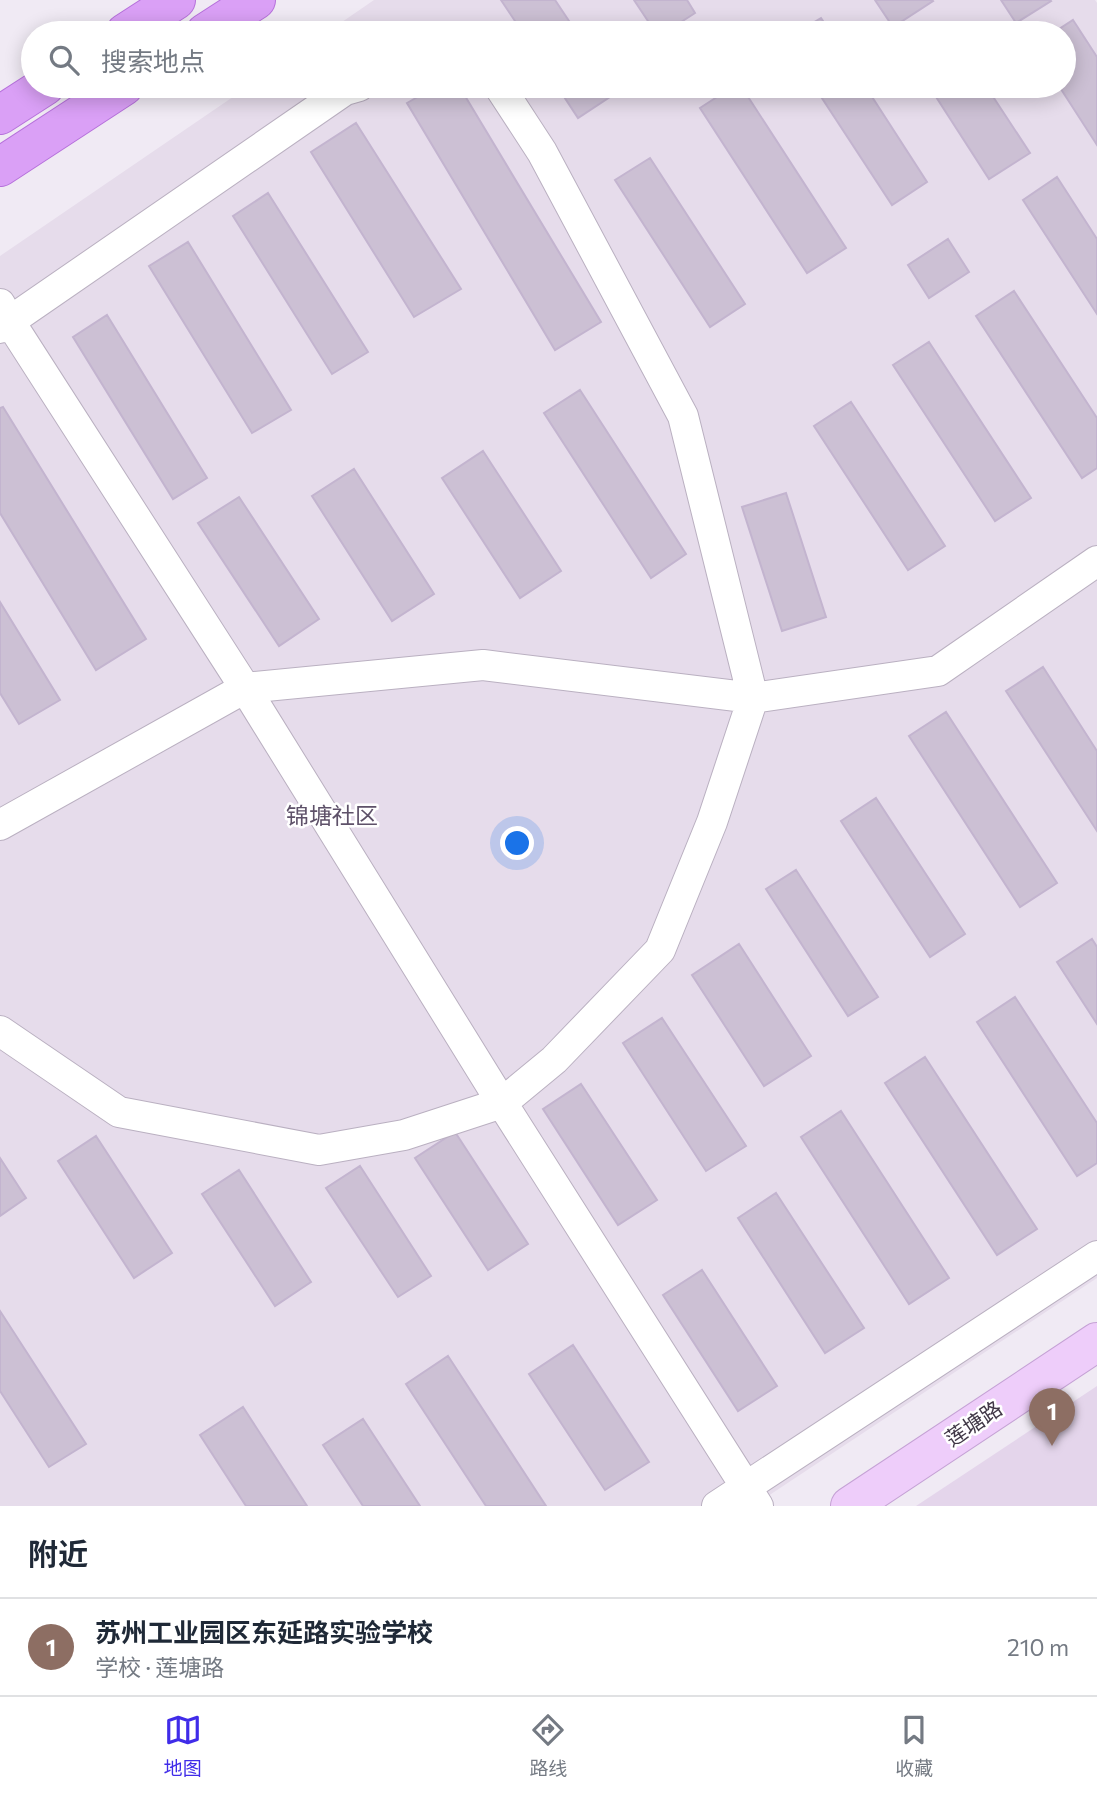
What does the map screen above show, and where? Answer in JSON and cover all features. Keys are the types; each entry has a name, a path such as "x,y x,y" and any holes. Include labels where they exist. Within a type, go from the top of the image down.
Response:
{"main road":[{"path":"144,21 176,0"},
{"path":"224,21 256,0"},
{"path":"0,115 26,98"},
{"path":"0,167 106,98"}],"street":[{"path":"333,98 3,318 245,688 502,1103 752,1497"},
{"path":"0,1031 119,1112 319,1150 404,1135 502,1103 554,1060 660,950 712,822 753,698 683,416 542,152 507,98"},
{"path":"0,825 245,688 483,665 753,698 938,671 1097,561"},
{"path":"718,1506 752,1497 1097,1256"},
{"name":"莲塘路","path":"850,1506 1097,1342"}],"shaded area":[{"path":"374,0 1095,0 1097,3 1097,1278 753,1506 0,1506 0,256 231,98 1076,98 1076,21 343,21"},
{"path":"1097,1386 1097,1506 916,1506"}],"building":[{"path":"501,0 555,0 569,21 515,21"},
{"path":"634,0 687,0 695,13 683,21 648,21"},
{"path":"875,0 933,1 902,21 889,21"},
{"path":"1001,0 1051,1 1019,21 1015,21"},
{"path":"1076,25 1097,57 1097,145 1067,98 1076,98"},
{"path":"416,98 466,98 601,322 555,350 407,103"},
{"path":"565,98 608,98 578,118"},
{"path":"715,98 749,98 846,248 807,273 700,108"},
{"path":"822,98 873,98 927,182 892,205"},
{"path":"937,98 994,98 1030,153 989,179"},
{"path":"356,123 461,289 414,317 311,152"},
{"path":"650,158 745,304 710,327 615,180"},
{"path":"1057,177 1097,239 1097,314 1023,200"},
{"path":"268,193 368,352 332,374 233,216"},
{"path":"948,239 969,272 929,298 908,265"},
{"path":"188,242 291,410 252,433 149,266"},
{"path":"1014,291 1097,418 1097,468 1082,478 976,316"},
{"path":"107,315 207,478 173,499 73,337"},
{"path":"929,342 1031,498 995,521 893,365"},
{"path":"580,390 686,554 651,578 544,413"},
{"path":"851,402 945,546 908,570 814,426"},
{"path":"3,407 146,639 96,670 0,513 0,408"},
{"path":"483,451 561,571 520,598 442,478"},
{"path":"354,469 434,594 392,621 312,496"},
{"path":"786,493 826,617 782,631 742,507"},
{"path":"239,497 319,619 279,646 198,523"},
{"path":"0,602 60,700 19,724 0,693"},
{"path":"1043,667 1097,751 1097,831 1006,691"},
{"path":"946,712 1057,883 1020,907 909,736"},
{"path":"876,798 965,934 930,957 841,821"},
{"path":"796,870 878,997 848,1016 766,889"},
{"path":"1092,939 1097,947 1097,1024 1057,962"},
{"path":"739,944 811,1056 764,1086 692,975"},
{"path":"1015,997 1097,1123 1097,1163 1077,1176 977,1022"},
{"path":"662,1018 746,1146 706,1171 623,1043"},
{"path":"925,1057 1037,1229 997,1255 885,1083"},
{"path":"581,1084 657,1200 618,1225 543,1109"},
{"path":"841,1111 949,1278 909,1304 801,1137"},
{"path":"455,1132 528,1244 488,1270 415,1158"},
{"path":"96,1136 172,1253 134,1278 58,1161"},
{"path":"0,1158 26,1198 0,1216"},
{"path":"360,1166 431,1276 398,1297 326,1188"},
{"path":"239,1170 311,1282 275,1306 202,1194"},
{"path":"776,1193 864,1328 825,1353 738,1218"},
{"path":"702,1270 777,1386 738,1411 663,1295"},
{"path":"0,1311 86,1444 49,1467 0,1391"},
{"path":"573,1345 649,1462 605,1490 529,1374"},
{"path":"448,1356 546,1506 486,1506 406,1384"},
{"path":"243,1407 307,1506 246,1506 200,1435"},
{"path":"363,1419 420,1506 363,1506 323,1445"}],"place":[{"name":"苏州工业园区东延路实验学校","path":"1052,1446"}],"district":[{"name":"锦塘社区","path":"332,816"}]}
